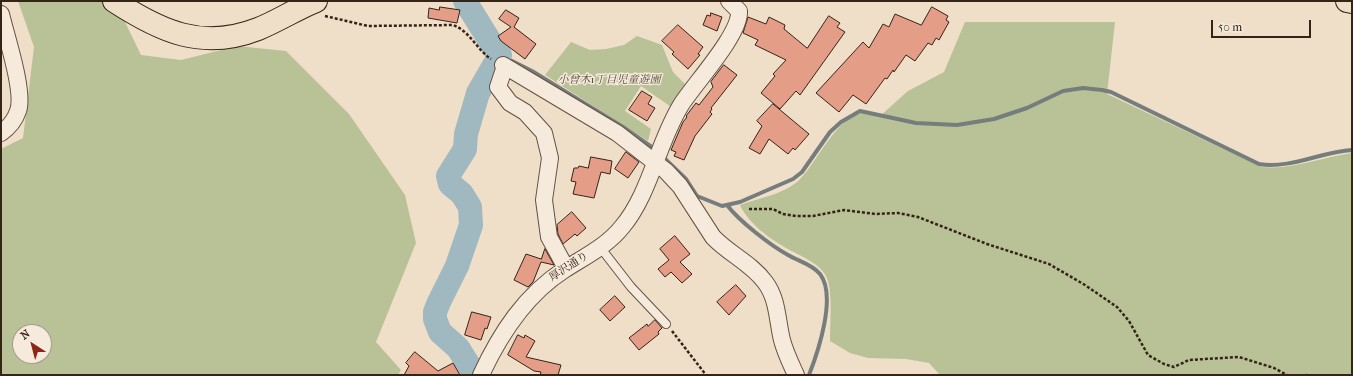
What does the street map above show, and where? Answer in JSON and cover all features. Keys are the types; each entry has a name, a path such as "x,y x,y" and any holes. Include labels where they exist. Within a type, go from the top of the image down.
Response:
{"main road":[{"path":"114,1 159,28 181,35 198,37 227,36 250,32 289,6 317,8"},
{"path":"1347,1 1352,2"}],"street":[{"name":"厚沢通り","path":"483,374 507,328 526,303 541,287 566,268 614,237 628,220 680,106 719,55 735,25 739,11 729,1"},
{"path":"1,14 19,88 19,110 14,121 1,133"},
{"path":"566,268 549,237 544,200 550,158 544,133 525,112 510,102 498,88 499,63 657,158 666,172 680,186 709,231 720,244 752,268 765,282 773,296 783,343 796,375"}],"lane":[{"path":"600,247 631,287 666,324"}],"path":[{"path":"317,8 368,26 453,25 463,30 482,53 499,63"},
{"path":"749,209 773,209 783,214 796,216 813,216 844,210 875,214 898,213 918,217 987,244 1049,264 1117,307 1129,321 1148,355 1164,364 1174,367 1189,360 1205,358 1222,359 1239,356 1274,368 1287,375"},
{"path":"666,324 706,375"}],"green space":[{"path":"18,1 115,1 141,55 181,60 237,46 286,51 349,114 405,195 416,243 376,342 401,370 398,375 1,375 1,149 23,138 34,47"},
{"path":"965,22 1115,22 1107,94 1262,167 1285,167 1352,153 1352,375 940,375 929,363 906,359 868,358 850,353 830,341 831,306 827,277 823,271 810,261 763,233 747,217 740,205 777,193 797,182 812,165 837,130 855,115 864,113 879,117 908,91 944,72"},
{"name":"小曾木1丁目児童遊園","path":"637,36 662,45 673,72 687,86 674,109 641,86 625,111 651,129 648,141 545,75 571,42 590,50 606,49 624,45"}],"building":[{"path":"440,7 460,10 457,23 428,18 429,8 439,10"},
{"path":"932,7 948,16 946,20 949,22 939,40 936,38 932,45 928,43 915,61 906,55 894,72 893,70 887,79 885,78 866,104 853,95 839,112 816,93 863,42 869,48 883,24 889,27 895,14 921,25"},
{"path":"506,10 519,18 514,27 536,44 525,59 501,41 498,36 511,27 499,19"},
{"path":"711,13 722,17 717,31 703,25 707,15 710,16"},
{"path":"829,16 840,23 837,27 845,32 800,95 796,91 780,109 761,93 775,76 773,74 786,60 755,45 758,40 743,33 748,17 766,24 769,17 785,25 784,29 807,48"},
{"path":"678,25 703,47 698,54 700,55 688,69 672,54 674,52 662,41"},
{"path":"724,65 737,75 711,108 712,109 710,112 712,114 695,136 684,160 674,156 676,152 671,150 683,122 687,117 686,116 696,103 699,105 713,87 711,82"},
{"path":"642,91 652,97 648,104 655,108 647,121 629,110"},
{"path":"773,104 809,134 795,150 793,148 788,154 769,139 760,154 749,148 762,126 757,121"},
{"path":"626,152 639,162 628,178 615,169"},
{"path":"591,157 612,161 610,174 601,172 594,198 573,194 576,182 571,181 574,168 578,168 579,166 588,168"},
{"path":"572,212 586,228 577,236 575,234 563,244 558,234 557,225"},
{"path":"675,236 690,254 680,262 692,274 682,283 671,272 665,277 658,269 669,260 660,249"},
{"path":"545,249 554,265 541,262 533,282 528,287 514,280 526,254 541,259"},
{"path":"736,285 746,296 729,315 717,302"},
{"path":"615,296 625,307 610,321 600,310"},
{"path":"472,312 491,317 481,340 465,335"},
{"path":"655,320 662,328 658,332 659,334 639,350 629,338 647,324 648,326"},
{"path":"518,335 524,338 525,335 535,341 526,357 561,365 558,375 540,375 541,372 534,371 508,355"},
{"path":"415,352 438,371 453,363 460,375 404,375 409,366 406,363"}],"waterway":[{"path":"465,1 500,55 478,93 466,134 465,149 448,176 450,184 462,194 470,207 471,225 457,266 435,312 435,319 440,332 458,348 475,375"},
{"path":"500,55 532,71 623,127 656,150"},
{"path":"661,155 686,179 697,196 722,206 740,202 793,179 802,172 830,132 841,122 860,111 916,123 957,125 994,119 1027,108 1063,91 1083,88 1111,92 1259,164 1283,164 1340,151 1352,150"},
{"path":"727,205 739,218 764,239 781,251 809,265 817,271 825,284 827,296 824,324 817,353 809,375"}]}
